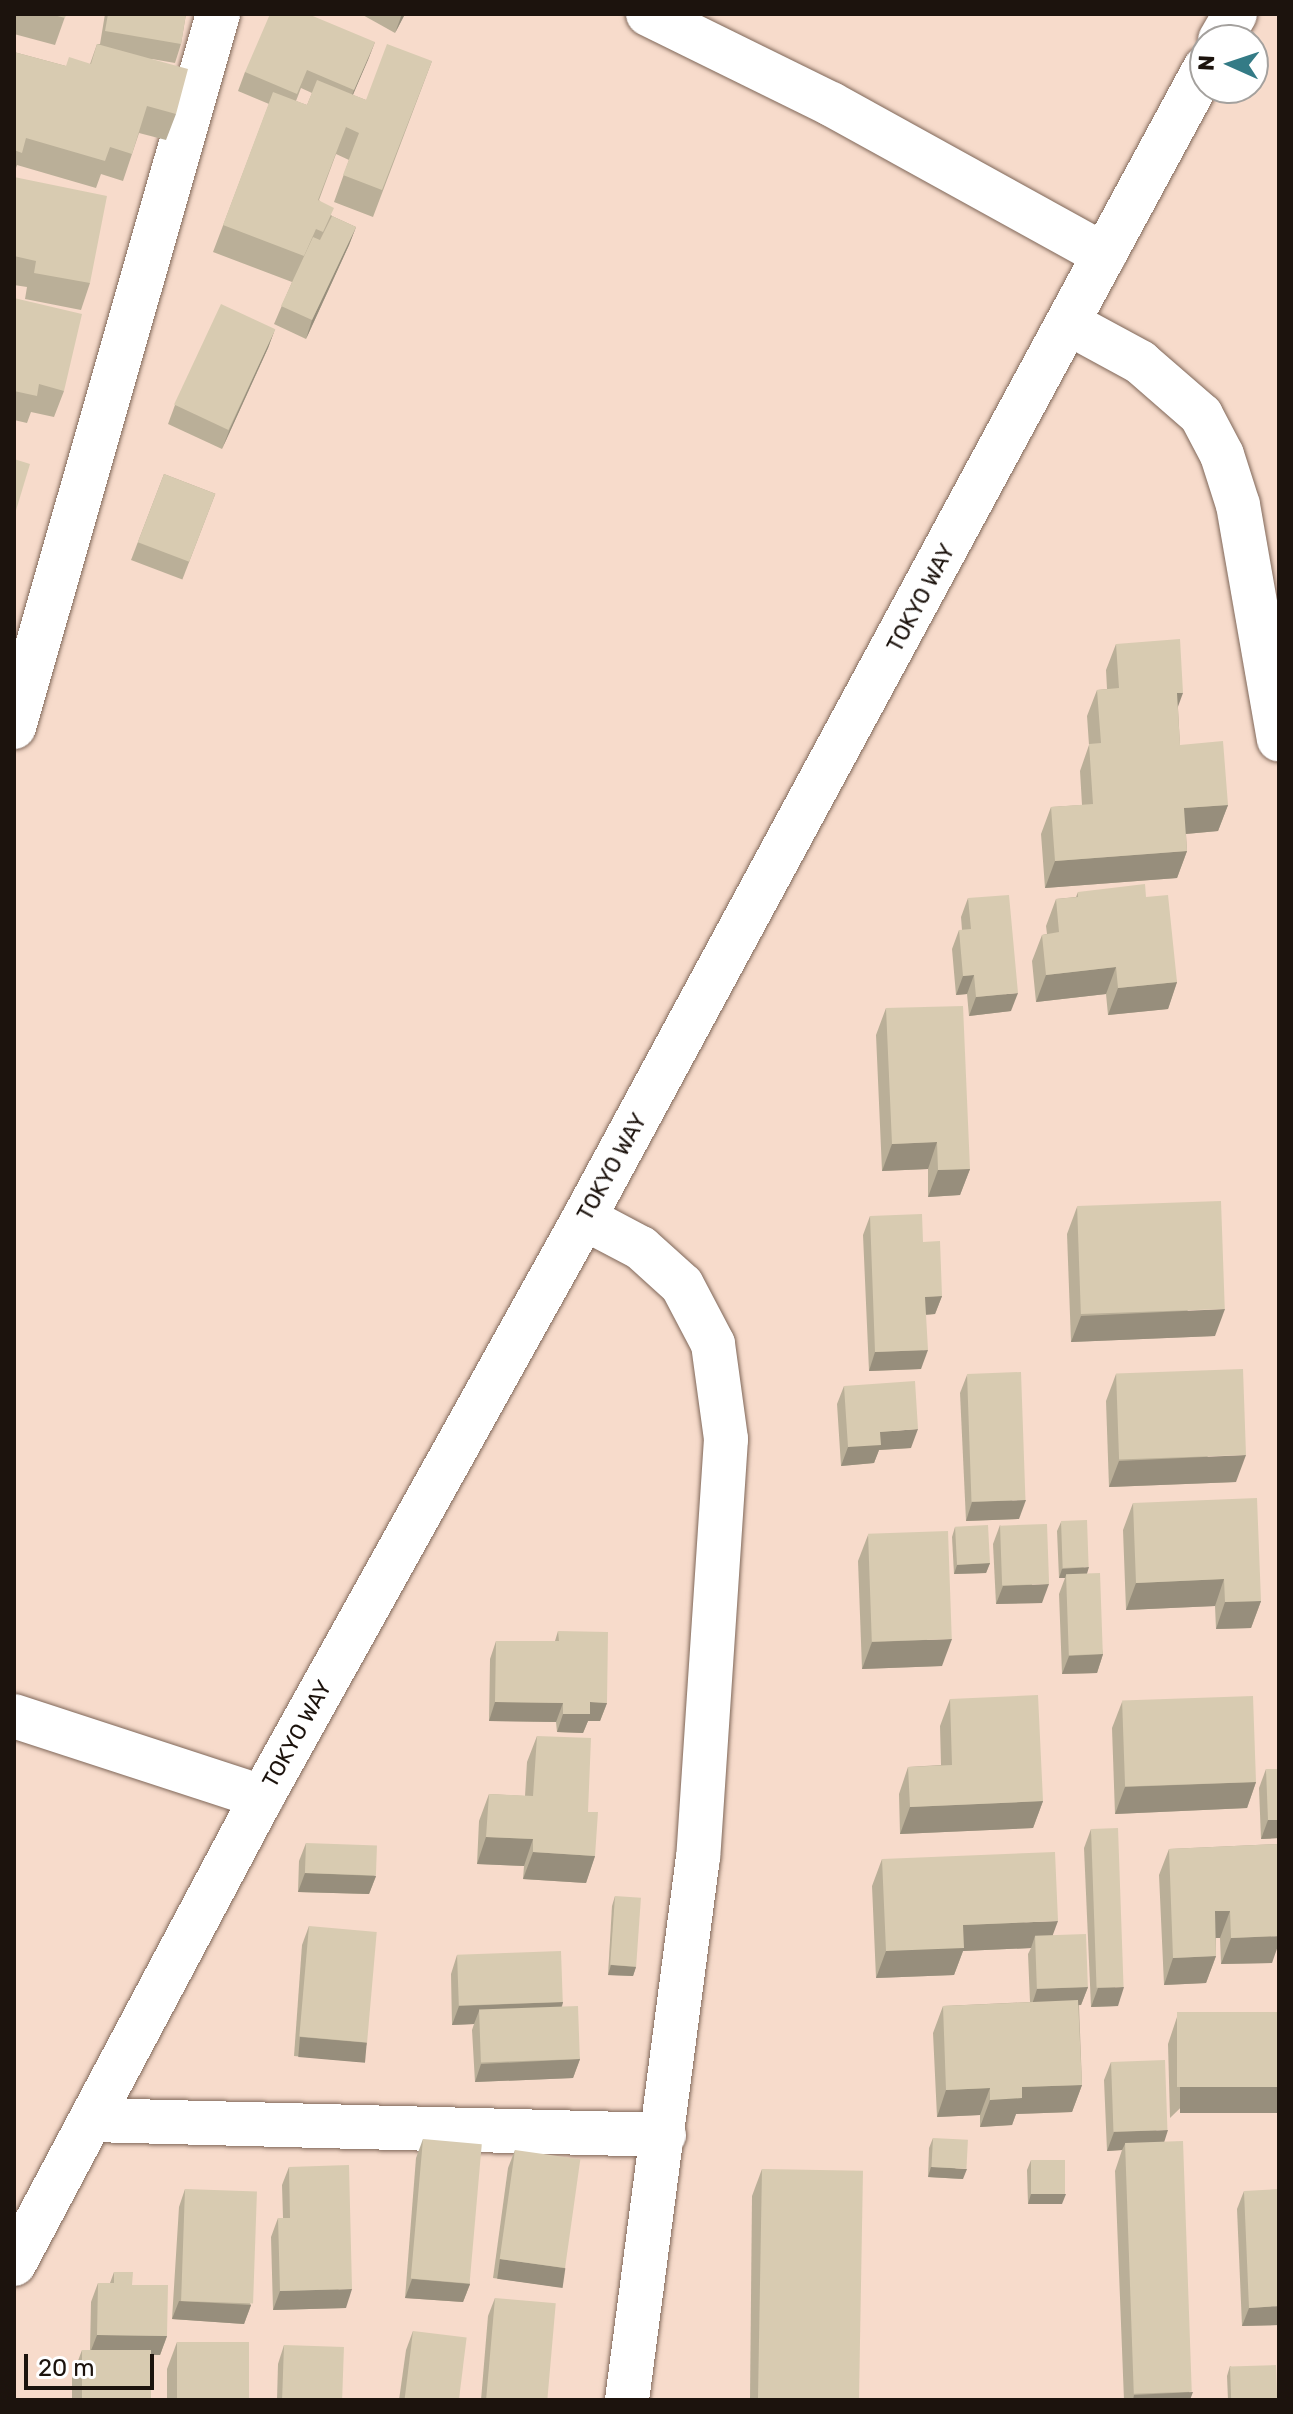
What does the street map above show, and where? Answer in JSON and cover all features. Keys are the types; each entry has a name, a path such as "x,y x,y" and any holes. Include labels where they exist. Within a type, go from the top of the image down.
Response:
{"street":[{"path":"14,727 218,14"},
{"path":"648,14 844,111 1104,255"},
{"name":"TOKYO WAY","path":"14,2264 262,1797 584,1218 1070,324 1189,98"},
{"path":"1070,324 1140,362 1201,415 1222,455 1238,505 1279,739"},
{"path":"584,1218 641,1248 682,1285 713,1344 726,1439 698,1857 627,2400"},
{"path":"14,1716 262,1797"},
{"path":"92,2120 664,2135"}],"building":[{"path":"108,14 186,14 181,44 105,31"},
{"path":"270,14 308,14 375,42 354,90 307,70 297,94 245,72"},
{"path":"97,44 188,69 176,114 147,106 132,154 110,147 105,161 26,138 22,153 14,150 14,52 66,66 69,57 91,64"},
{"path":"387,44 432,61 382,190 343,175 359,133 346,127 318,200 334,208 323,232 316,229 304,256 223,225 273,92 307,105 317,80 366,100"},
{"path":"14,177 107,196 90,283 34,273 36,261 14,256"},
{"path":"332,216 356,227 312,320 281,306 313,237 320,240"},
{"path":"14,298 82,314 64,391 39,384 37,396 14,391"},
{"path":"221,304 275,329 228,430 174,405"},
{"path":"14,459 30,464 14,517"},
{"path":"164,474 215,494 189,562 138,542"},
{"path":"1180,639 1183,693 1177,693 1180,745 1223,741 1228,805 1184,808 1187,851 1055,861 1051,807 1093,804 1089,744 1101,743 1097,690 1119,688 1116,644"},
{"path":"1145,884 1146,897 1168,895 1177,982 1118,988 1116,967 1046,975 1042,935 1059,932 1056,899 1078,897 1078,892"},
{"path":"1009,895 1018,993 976,997 974,975 963,976 959,930 971,929 968,898"},
{"path":"963,1006 970,1169 938,1170 937,1142 892,1144 886,1008"},
{"path":"1221,1201 1225,1309 1081,1314 1077,1206"},
{"path":"922,1214 923,1242 940,1241 942,1296 925,1297 928,1350 875,1352 870,1216"},
{"path":"1243,1369 1246,1455 1119,1459 1116,1373"},
{"path":"1021,1372 1025,1500 972,1502 967,1374"},
{"path":"915,1381 918,1429 880,1432 881,1445 848,1447 844,1386"},
{"path":"1257,1498 1261,1601 1225,1602 1224,1579 1136,1583 1133,1503"},
{"path":"1087,1520 1089,1567 1063,1568 1061,1521"},
{"path":"1047,1524 1049,1584 1002,1586 1000,1526"},
{"path":"988,1525 990,1563 957,1565 955,1527"},
{"path":"948,1531 952,1639 872,1642 868,1534"},
{"path":"1100,1573 1103,1654 1069,1655 1066,1574"},
{"path":"558,1631 608,1632 607,1703 590,1702 590,1714 563,1714 563,1703 495,1702 496,1641 559,1641"},
{"path":"1038,1695 1043,1801 910,1807 908,1767 952,1765 950,1699"},
{"path":"1253,1696 1256,1782 1125,1787 1122,1701"},
{"path":"537,1736 591,1738 588,1812 598,1812 595,1856 533,1852 533,1839 486,1837 489,1794 533,1796"},
{"path":"1266,1769 1279,1769 1279,1820 1268,1820"},
{"path":"1118,1828 1124,1987 1097,1988 1091,1829"},
{"path":"306,1843 377,1845 376,1875 305,1873"},
{"path":"1279,1844 1279,1936 1231,1938 1230,1911 1215,1911 1216,1956 1173,1958 1169,1849"},
{"path":"1055,1852 1058,1921 963,1925 964,1948 886,1951 882,1859"},
{"path":"615,1896 641,1898 636,1967 610,1965"},
{"path":"309,1926 377,1932 367,2043 299,2037"},
{"path":"1086,1934 1088,1987 1037,1989 1035,1936"},
{"path":"561,1951 563,2002 459,2006 457,1955"},
{"path":"1078,2000 1082,2085 1022,2087 1022,2098 990,2100 990,2088 946,2090 943,2006"},
{"path":"578,2006 580,2059 481,2062 479,2009"},
{"path":"1177,2012 1279,2012 1279,2087 1177,2087"},
{"path":"1165,2060 1167,2130 1113,2132 1111,2062"},
{"path":"933,2138 968,2140 966,2169 931,2167"},
{"path":"423,2139 482,2144 470,2284 411,2278"},
{"path":"1183,2141 1192,2392 1134,2394 1125,2143"},
{"path":"515,2150 580,2159 565,2268 500,2259"},
{"path":"1031,2160 1065,2160 1065,2194 1031,2194"},
{"path":"349,2165 352,2289 280,2291 278,2218 290,2218 289,2167"},
{"path":"762,2169 863,2171 859,2400 758,2400"},
{"path":"185,2189 257,2192 253,2303 181,2301"},
{"path":"1279,2189 1279,2306 1249,2308 1244,2191"},
{"path":"114,2272 133,2272 132,2285 168,2285 167,2336 97,2335 98,2283 114,2283"},
{"path":"495,2298 556,2303 547,2400 486,2400"},
{"path":"413,2331 467,2338 459,2400 405,2400"},
{"path":"177,2342 249,2342 249,2400 177,2400"},
{"path":"284,2345 344,2347 342,2400 282,2400"},
{"path":"82,2350 151,2350 151,2400 82,2400"},
{"path":"1276,2365 1277,2400 1231,2400 1230,2367"}]}
